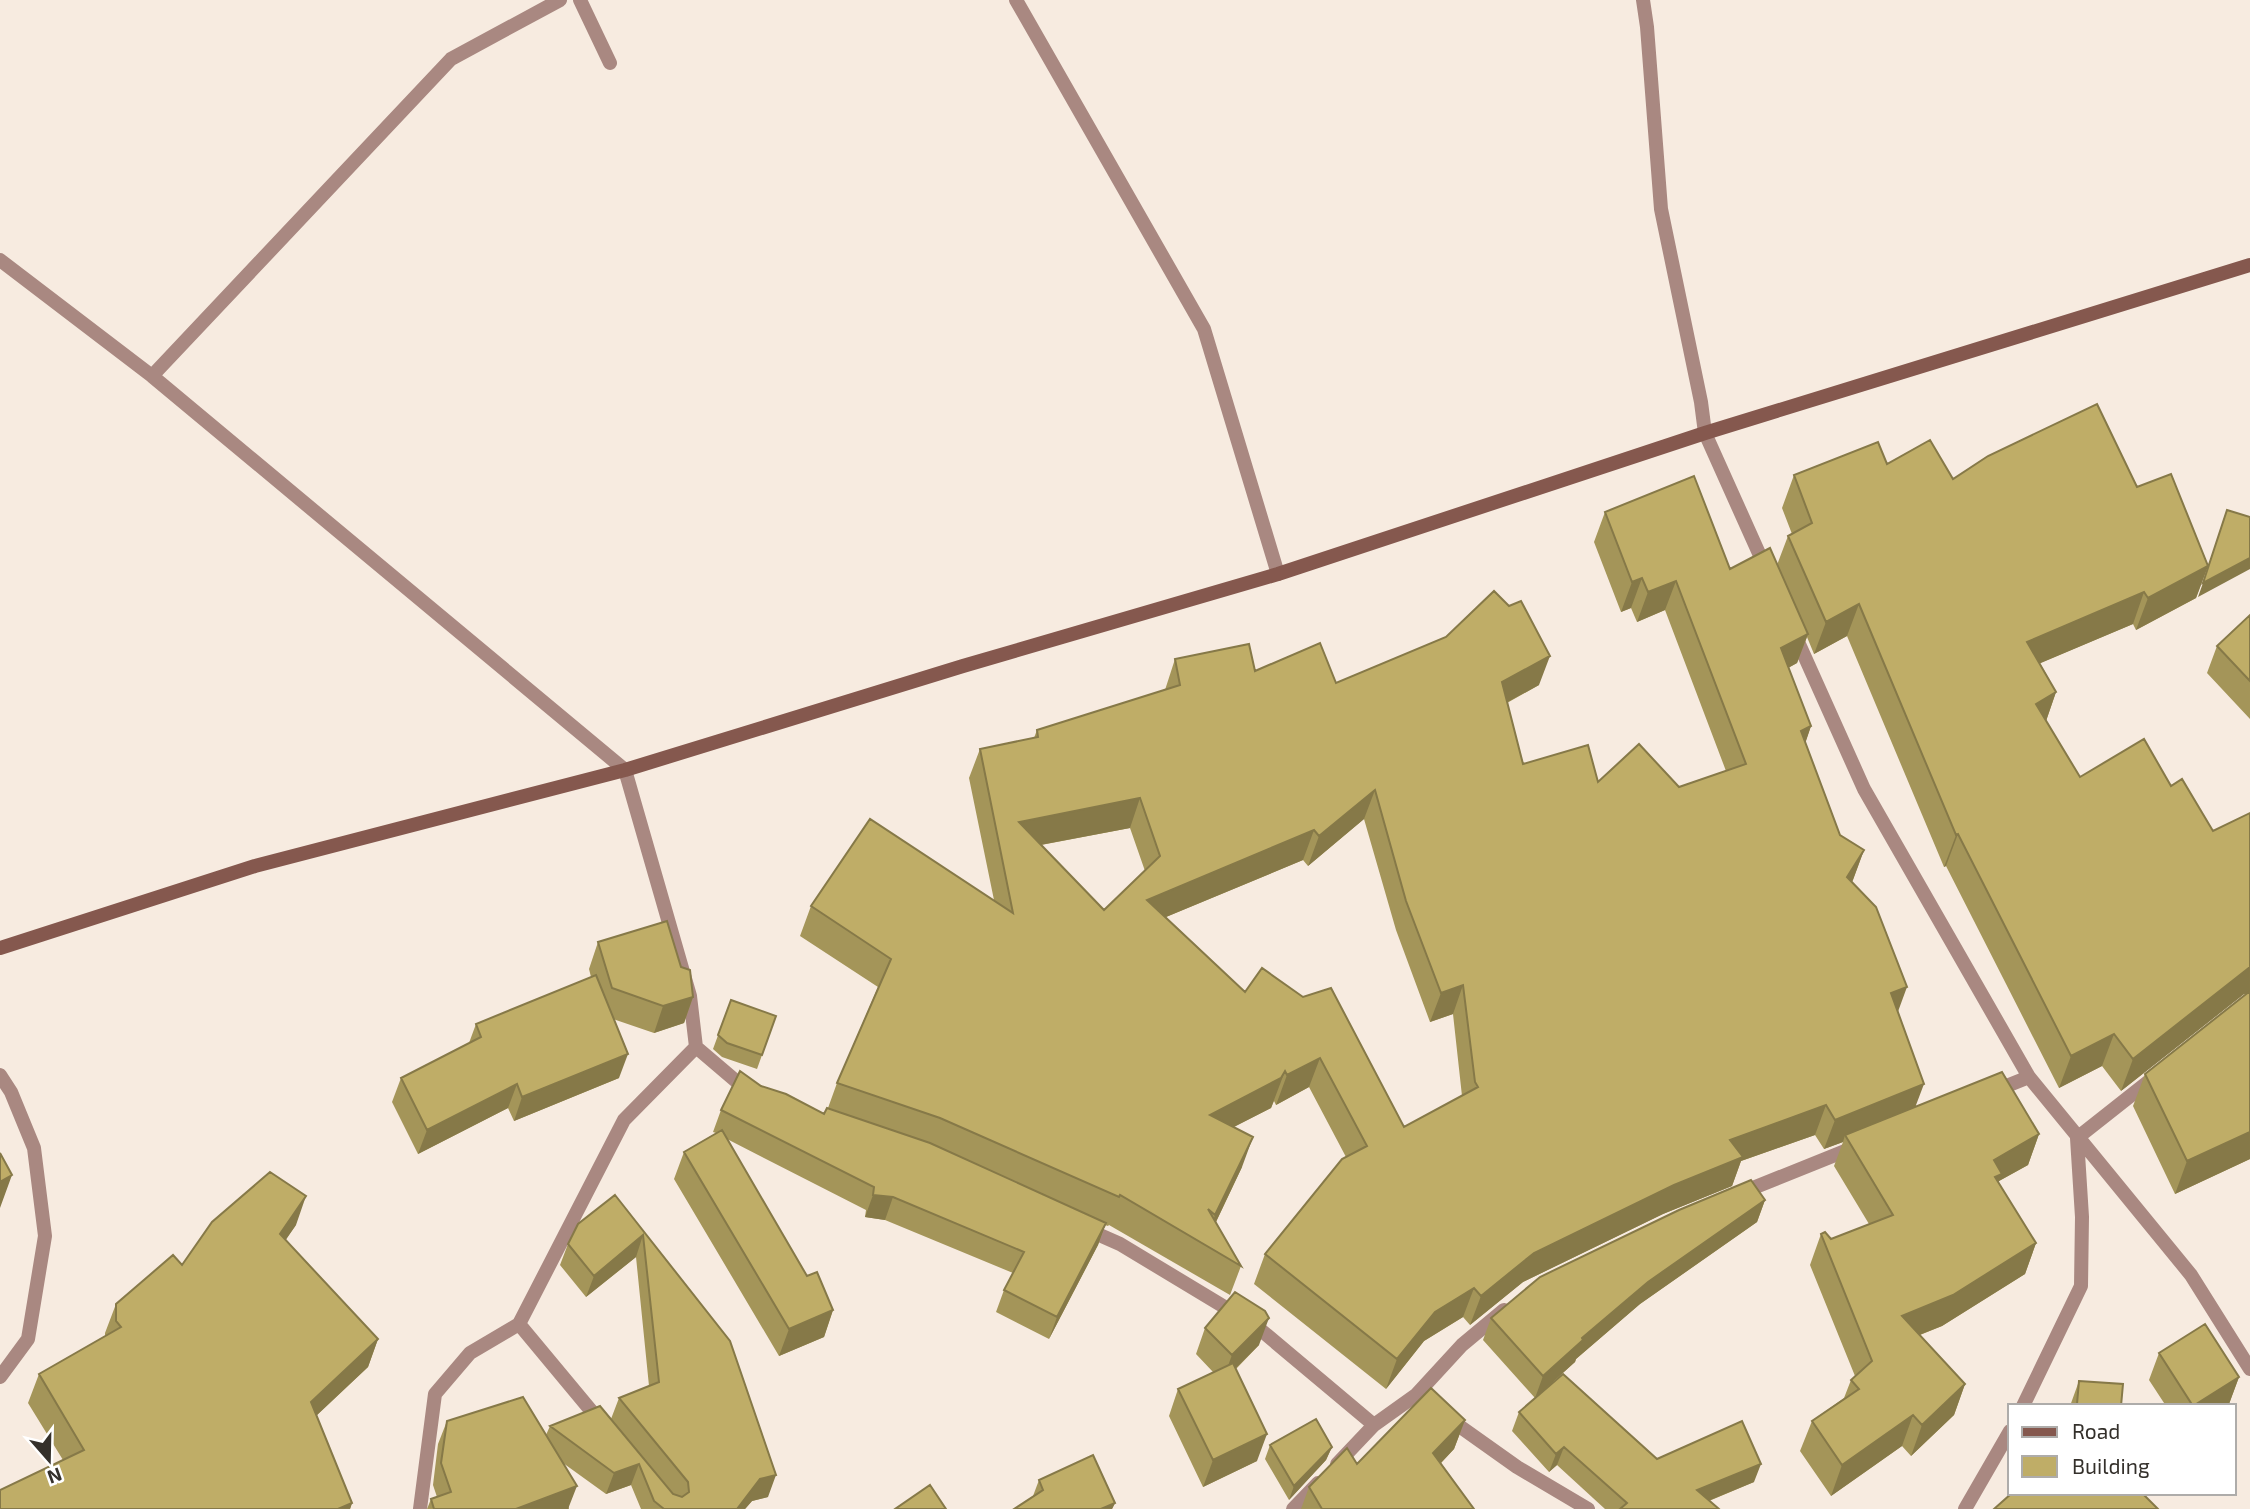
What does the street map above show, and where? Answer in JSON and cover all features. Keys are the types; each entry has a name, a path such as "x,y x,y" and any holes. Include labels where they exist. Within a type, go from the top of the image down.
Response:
{"street":[{"path":"152,376 451,59 560,0"},
{"path":"580,0 610,63"},
{"path":"1016,0 1204,330 1278,574"},
{"path":"1643,0 1661,209 1705,433 1773,586"},
{"path":"0,260 152,376 625,770 690,996 696,1046 756,1099"},
{"path":"0,948 255,866 625,770 963,666 1278,574 1705,433 2250,265"},
{"path":"1790,624 1864,789 2029,1077 2191,1275 2250,1369"},
{"path":"420,1509 435,1394 470,1353 519,1324 624,1120 696,1046"},
{"path":"2077,1138 2163,1070"},
{"path":"0,1075 11,1092 34,1147 45,1236 28,1339 0,1377"},
{"path":"1977,1098 2029,1077"},
{"path":"2023,1404 2081,1286 2082,1217 2077,1138"},
{"path":"1719,1202 1874,1139"},
{"path":"1071,1222 1120,1244 1256,1326 1374,1425"},
{"path":"1293,1509 1374,1425 1427,1403 1462,1345 1518,1299"},
{"path":"519,1324 613,1437"},
{"path":"1427,1403 1517,1467 1588,1509"},
{"path":"1965,1509 2008,1434"}],"building":[{"path":"2097,404 2137,487 2171,474 2208,566 2148,598 2144,592 2027,642 2056,692 2036,704 2080,777 2144,739 2171,786 2182,779 2213,831 2250,813 2250,967 2133,1059 2114,1034 2071,1056 1958,834 1956,835 1859,604 1826,622 1788,536 1812,523 1794,475 1878,442 1887,464 1930,440 1953,479 1988,456"},
{"path":"1694,476 1730,569 1770,548 1808,634 1781,648 1811,726 1801,731 1840,835 1864,850 1847,877 1876,907 1907,987 1891,993 1924,1084 1835,1120 1826,1105 1730,1140 1743,1157 1674,1185 1534,1253 1481,1296 1474,1288 1435,1312 1397,1359 1265,1254 1342,1159 1367,1146 1320,1058 1287,1075 1285,1071 1281,1078 1210,1115 1253,1137 1215,1215 1208,1209 1241,1266 1120,1195 1119,1197 940,1118 837,1083 891,959 811,906 870,819 1013,913 980,749 1038,737 1037,730 1180,685 1175,659 1249,644 1255,671 1320,643 1336,683 1446,637 1494,591 1509,606 1521,601 1550,656 1502,682 1523,764 1588,745 1598,782 1639,744 1679,787 1746,764 1676,581 1648,592 1642,578 1632,582 1605,512","holes":["1375,790 1406,901 1441,993 1463,985 1475,1082 1478,1087 1404,1127 1331,988 1303,997 1262,968 1245,992 1147,900 1314,830 1319,836","1140,798 1160,856 1104,910 1019,822"]},
{"path":"2227,510 2250,517 2250,558 2203,583"},
{"path":"2250,615 2250,681 2217,646"},
{"path":"667,921 681,967 690,970 693,997 663,1006 612,988 598,942"},
{"path":"596,975 628,1054 522,1097 517,1084 427,1130 401,1078 481,1037 476,1024"},
{"path":"2250,991 2250,1132 2187,1161 2145,1074"},
{"path":"731,1000 776,1016 762,1055 727,1043 718,1035"},
{"path":"740,1071 761,1086 786,1094 824,1114 827,1108 930,1143 1106,1223 1057,1317 1004,1290 1024,1252 893,1197 873,1195 874,1187 721,1110"},
{"path":"2002,1072 2039,1134 1994,1160 2002,1174 1995,1177 2036,1243 1953,1295 1902,1316 1965,1384 1922,1425 1913,1415 1842,1465 1812,1421 1859,1389 1851,1380 1872,1361 1821,1234 1825,1232 1831,1239 1893,1215 1845,1135"},
{"path":"722,1130 807,1276 817,1272 833,1310 789,1329 684,1152"},
{"path":"0,1153 12,1175 0,1182"},
{"path":"270,1172 306,1196 280,1234 378,1339 311,1402 352,1503 338,1509 0,1509 0,1490 84,1450 39,1374 121,1327 116,1321 116,1304 173,1255 182,1265 212,1222"},
{"path":"1751,1180 1765,1200 1648,1282 1582,1338 1583,1340 1543,1376 1491,1318 1540,1277 1679,1210"},
{"path":"615,1195 730,1341 776,1475 760,1479 737,1509 664,1509 654,1501 639,1464 614,1473 550,1426 600,1406 673,1494 682,1497 689,1492 688,1482 619,1398 659,1382 643,1235 594,1276 568,1244 578,1224"},
{"path":"1235,1292 1265,1311 1269,1318 1232,1355 1205,1328"},
{"path":"2205,1324 2239,1377 2196,1404 2192,1404 2159,1353"},
{"path":"1233,1363 1267,1434 1213,1460 1178,1389"},
{"path":"1563,1374 1657,1459 1742,1421 1761,1464 1697,1490 1719,1509 1620,1509 1627,1503 1564,1447 1556,1454 1519,1412"},
{"path":"2079,1381 2123,1384 2121,1404 2077,1404"},
{"path":"1431,1388 1465,1420 1433,1453 1474,1509 1322,1509 1309,1487 1347,1448 1357,1464"},
{"path":"523,1397 577,1486 516,1509 434,1509 431,1499 451,1492 441,1463 447,1421"},
{"path":"1316,1419 1332,1447 1294,1486 1270,1445"},
{"path":"1093,1455 1115,1503 1101,1509 1014,1509 1043,1490 1039,1480"},
{"path":"930,1485 946,1509 895,1509"},
{"path":"2010,1495 2144,1495 2158,1509 1994,1509"}]}
